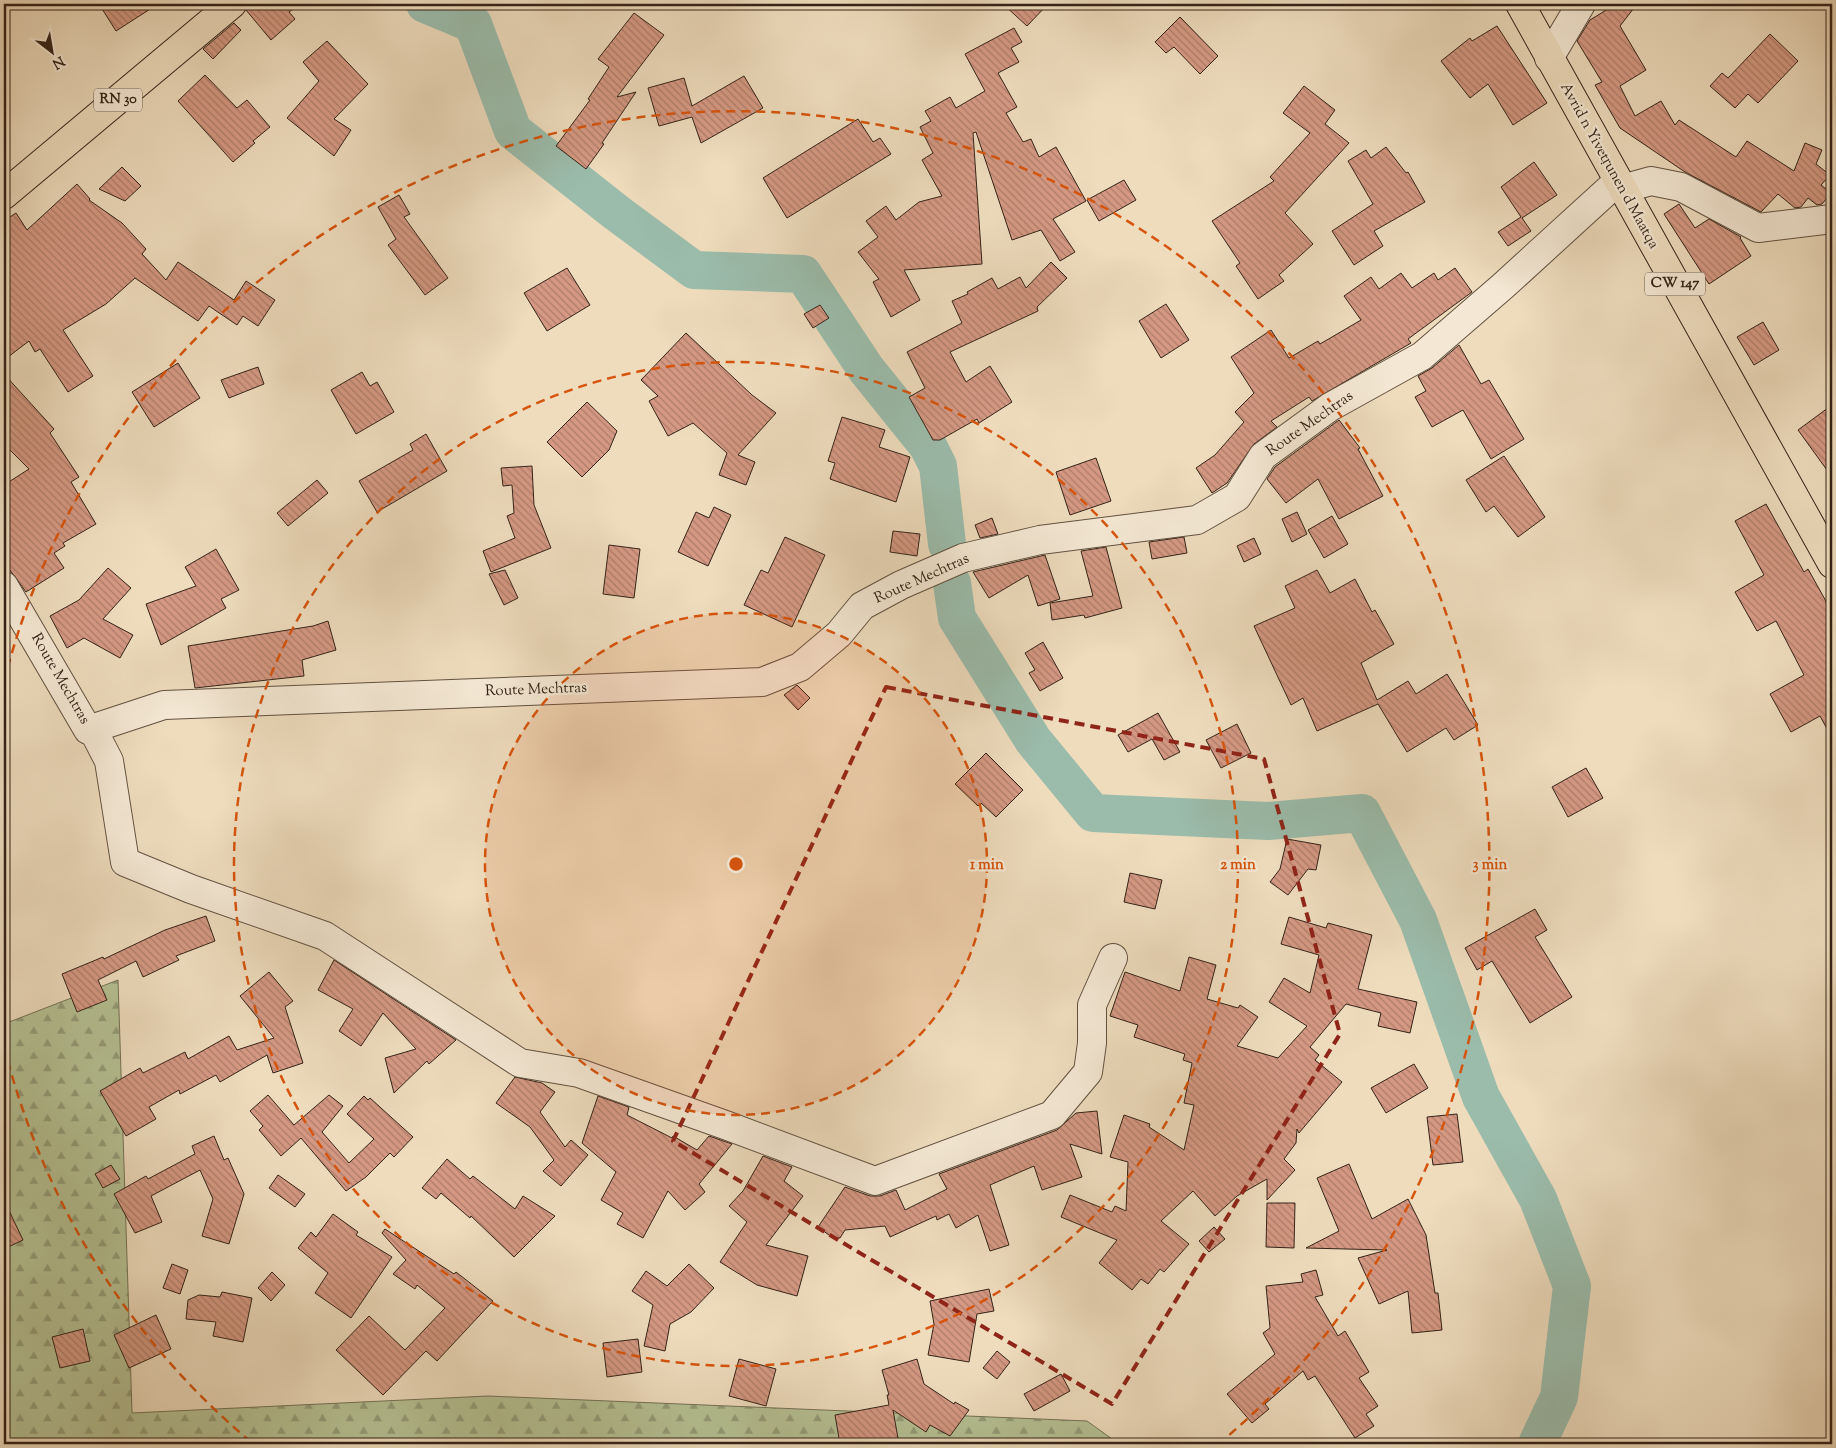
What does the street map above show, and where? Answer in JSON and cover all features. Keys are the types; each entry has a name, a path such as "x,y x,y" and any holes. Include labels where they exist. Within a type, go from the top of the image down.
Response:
{"main road":[{"name":"RN 30","path":"4,195 232,4"},
{"name":"Avrid n Yivetṛunen d Maatqa","path":"1520,4 1832,564"}],"street":[{"path":"1549,58 1581,4"},
{"path":"1620,185 1651,181 1681,187 1758,228 1832,219"},
{"name":"Route Mechtras","path":"4,586 88,730 164,705 762,682 800,667 839,634 862,606 901,585 962,558 1040,540 1197,520 1236,497 1264,456 1271,450 1330,407 1422,356 1620,185"},
{"path":"92,728 109,761 125,862 191,889 325,936 520,1063 579,1073 875,1181 1052,1115 1088,1072 1092,1043 1092,1005 1113,958"}],"highlighted area":[{"path":"886,687 1264,759 1340,1034 1112,1404 673,1141"}],"green space":[{"path":"118,980 132,1413 488,1396 1087,1421 1119,1444 4,1444 4,1024"}],"building":[{"path":"99,4 158,4 116,31"},
{"path":"247,4 300,4 289,12 295,19 271,40 246,10"},
{"path":"1003,4 1048,4 1027,26"},
{"path":"1616,4 1637,4 1620,26 1646,70 1620,86 1635,116 1661,101 1675,125 1679,120 1736,157 1747,141 1794,171 1805,143 1822,150 1816,164 1830,175 1821,185 1831,193 1822,204 1817,205 1808,198 1801,207 1795,208 1778,194 1761,212 1685,172 1620,128 1595,85 1602,82 1577,41 1590,20"},
{"path":"634,13 664,35 617,97 636,92 586,169 556,146 590,100 588,99 609,67 598,59"},
{"path":"1180,17 1218,56 1200,74 1174,47 1166,53 1155,42"},
{"path":"234,23 241,30 213,59 203,49"},
{"path":"1497,26 1547,103 1513,125 1488,84 1470,98 1441,61 1470,38 1472,41"},
{"path":"1014,28 1022,42 1011,48 1019,62 998,73 1017,107 1006,113 1023,142 1031,139 1039,157 1056,147 1086,201 1053,219 1075,252 1060,261 1041,230 1012,240 976,132 973,133 982,264 904,270 920,300 891,317 873,282 879,279 858,252 878,237 866,221 886,206 896,220 919,202 942,196 922,160 933,153 920,127 931,121 925,111 950,97 956,108 985,91 965,54"},
{"path":"1770,34 1798,61 1758,103 1748,94 1735,108 1710,86 1722,73 1728,78"},
{"path":"327,41 368,84 334,119 351,130 334,156 287,118 319,81 303,62"},
{"path":"205,75 237,108 247,100 270,127 253,141 255,143 233,162 178,101"},
{"path":"744,76 763,108 701,143 692,117 659,126 648,88 684,78 692,106"},
{"path":"1304,86 1335,110 1325,124 1349,143 1285,213 1313,244 1279,275 1284,281 1258,299 1236,266 1240,263 1212,221 1274,181 1270,177 1310,133 1283,113"},
{"path":"858,119 873,142 880,138 891,154 787,218 763,178"},
{"path":"1386,147 1406,173 1408,172 1425,202 1374,231 1383,246 1354,265 1332,231 1373,204 1348,161 1366,150 1371,158"},
{"path":"1534,162 1557,195 1522,218 1531,231 1508,246 1498,232 1521,217 1501,187"},
{"path":"122,167 141,186 125,201 99,189"},
{"path":"1124,180 1136,200 1099,221 1087,200"},
{"path":"77,184 89,200 122,223 146,249 142,254 166,280 178,262 234,300 246,281 275,300 258,326 243,316 237,325 209,306 198,321 135,278 106,304 63,330 93,376 68,392 40,349 35,352 29,341 4,360 4,221 16,213 27,230"},
{"path":"399,195 410,214 404,217 448,278 425,295 388,245 396,239 378,207"},
{"path":"1679,204 1695,228 1709,219 1741,237 1751,256 1709,284 1664,214"},
{"path":"1051,262 1067,278 1037,307 1038,311 950,352 966,382 990,366 1012,402 979,423 977,419 940,440 933,440 909,397 925,388 907,352 962,323 952,301 968,294 967,292 992,278 998,289 1020,277 1026,288"},
{"path":"567,268 590,305 547,331 524,293"},
{"path":"1455,268 1472,292 1408,339 1411,343 1312,401 1309,397 1271,421 1277,427 1254,444 1227,483 1212,493 1196,468 1215,455 1244,422 1235,412 1254,393 1231,357 1271,330 1289,358 1318,341 1320,344 1361,320 1344,296 1371,277 1379,289 1401,273 1412,288 1434,273 1438,280"},
{"path":"1166,304 1189,340 1161,358 1139,321"},
{"path":"820,305 829,318 813,328 804,314"},
{"path":"1763,322 1779,350 1754,365 1737,337"},
{"path":"686,333 752,395 776,413 738,455 755,462 746,485 719,475 727,453 693,423 668,436 649,401 658,396 641,380"},
{"path":"1459,345 1481,384 1489,380 1524,439 1491,459 1463,410 1432,427 1415,397 1426,391 1418,376 1432,368"},
{"path":"178,363 200,398 154,427 132,392"},
{"path":"258,367 264,384 229,398 221,380"},
{"path":"362,372 370,386 377,382 394,412 356,434 331,390"},
{"path":"4,374 54,429 50,433 79,477 71,482 96,524 63,543 65,546 54,553 64,568 26,592 4,562 4,485 29,469 4,444"},
{"path":"587,402 617,431 609,450 582,477 547,442"},
{"path":"1832,405 1832,477 1798,430"},
{"path":"842,417 885,430 879,447 910,457 896,502 830,479 835,463 828,461"},
{"path":"1339,420 1360,448 1358,449 1383,496 1339,519 1318,479 1286,503 1267,479 1275,467"},
{"path":"426,434 447,471 377,512 359,481 413,450 410,444"},
{"path":"1504,456 1545,517 1518,537 1494,506 1486,512 1466,480"},
{"path":"1096,458 1111,501 1070,515 1056,472"},
{"path":"532,466 534,505 551,548 491,572 483,551 515,538 507,516 514,513 512,485 503,486 501,468"},
{"path":"317,480 328,493 288,526 277,513"},
{"path":"1766,504 1804,572 1808,569 1832,612 1832,738 1820,716 1791,732 1770,694 1804,675 1776,621 1757,631 1735,592 1764,575 1735,521"},
{"path":"714,507 731,515 708,566 678,552 696,512 709,518"},
{"path":"1297,512 1307,534 1292,542 1282,519"},
{"path":"1332,516 1348,544 1324,558 1308,530"},
{"path":"992,518 998,534 980,538 975,525"},
{"path":"893,531 920,534 917,556 890,552"},
{"path":"785,537 825,555 792,627 744,605 761,570 768,573"},
{"path":"1184,537 1187,553 1152,559 1149,542"},
{"path":"1254,538 1261,554 1244,562 1237,546"},
{"path":"609,545 640,549 634,598 603,594"},
{"path":"1106,547 1122,608 1085,618 1084,615 1052,620 1050,603 1093,596 1081,551"},
{"path":"216,549 239,590 221,599 226,608 161,645 146,604 196,586 185,567"},
{"path":"1045,555 1060,599 1038,606 1028,575 989,598 973,572"},
{"path":"108,568 131,588 103,619 133,635 120,658 84,638 67,648 50,616 79,600"},
{"path":"505,570 518,598 504,605 489,574"},
{"path":"1317,570 1330,593 1355,579 1372,612 1375,610 1394,644 1361,663 1377,700 1408,681 1416,694 1447,674 1478,725 1454,740 1446,728 1407,752 1378,704 1317,731 1303,698 1291,705 1254,626 1295,608 1285,586"},
{"path":"328,621 336,650 302,660 304,676 195,688 188,646 313,626"},
{"path":"1043,642 1063,678 1040,691 1029,673 1035,670 1025,653"},
{"path":"797,685 810,698 798,710 784,695"},
{"path":"1158,713 1180,752 1164,760 1152,739 1128,752 1118,735"},
{"path":"1237,724 1251,753 1221,768 1206,740"},
{"path":"986,753 1023,790 996,817 981,803 978,806 955,784"},
{"path":"1586,768 1603,798 1568,817 1552,787"},
{"path":"1287,839 1321,845 1316,870 1308,869 1288,895 1270,882 1280,869"},
{"path":"1130,873 1162,880 1155,909 1124,902"},
{"path":"1535,909 1547,930 1535,937 1572,997 1530,1023 1492,961 1477,970 1465,948"},
{"path":"206,916 215,941 176,956 179,960 143,977 136,961 98,980 107,1000 77,1012 62,974 103,957 104,959 165,930"},
{"path":"1289,917 1326,928 1328,923 1372,935 1358,989 1417,1002 1410,1033 1378,1026 1381,1013 1346,1004 1310,1047 1319,1055 1315,1060 1342,1082 1299,1133 1297,1129 1296,1143 1284,1159 1295,1170 1267,1200 1267,1179 1237,1196 1215,1216 1193,1191 1161,1221 1189,1244 1164,1272 1160,1269 1148,1284 1141,1279 1132,1290 1099,1263 1117,1240 1061,1217 1070,1195 1112,1212 1115,1206 1126,1211 1128,1162 1110,1157 1124,1115 1150,1124 1149,1127 1184,1150 1194,1105 1184,1103 1192,1063 1183,1060 1185,1054 1134,1037 1138,1025 1110,1016 1125,972 1180,991 1189,957 1216,965 1207,999 1238,1008 1240,1005 1258,1017 1237,1046 1278,1058 1307,1026 1269,1002 1284,978 1310,993 1319,955 1281,944"},
{"path":"334,960 456,1040 429,1064 427,1061 394,1093 385,1058 416,1049 383,1013 361,1046 339,1031 353,1009 318,990"},
{"path":"269,972 293,1001 285,1007 303,1063 273,1073 267,1055 220,1082 216,1075 180,1094 179,1090 149,1107 156,1119 126,1136 100,1091 140,1068 143,1073 185,1052 188,1059 229,1036 237,1050 274,1038 240,996"},
{"path":"1414,1064 1428,1088 1386,1113 1371,1088"},
{"path":"515,1077 542,1083 555,1092 540,1112 565,1147 571,1140 588,1155 561,1186 543,1171 554,1160 530,1127 496,1103"},
{"path":"268,1095 294,1125 329,1095 343,1106 322,1132 349,1163 374,1139 347,1114 364,1096 368,1100 370,1098 413,1137 394,1157 390,1153 366,1177 346,1191 301,1138 281,1156 259,1130 263,1126 250,1111"},
{"path":"598,1096 629,1107 627,1115 672,1138 673,1136 697,1150 709,1136 732,1144 699,1184 705,1192 685,1210 668,1191 643,1238 617,1224 623,1213 601,1200 616,1172 582,1143"},
{"path":"1097,1111 1102,1154 1070,1144 1082,1177 1042,1190 1034,1166 990,1185 1009,1245 990,1251 978,1215 956,1228 949,1214 937,1220 936,1216 890,1237 885,1226 845,1230 840,1238 833,1238 818,1227 845,1187 870,1196 880,1196 896,1190 905,1210 947,1189 939,1174 1057,1130 1076,1113"},
{"path":"1457,1114 1463,1162 1433,1165 1427,1117"},
{"path":"214,1136 224,1160 228,1158 244,1194 229,1244 202,1236 213,1199 200,1170 151,1196 162,1222 135,1233 114,1194 146,1176 148,1179 195,1154 192,1146"},
{"path":"763,1156 792,1167 784,1181 803,1196 766,1245 808,1256 797,1296 757,1285 720,1262 747,1222 729,1206 743,1191"},
{"path":"447,1159 470,1179 473,1176 515,1209 523,1196 555,1216 514,1257 471,1216 470,1218 441,1193 436,1199 422,1188"},
{"path":"1349,1164 1372,1219 1408,1199 1426,1235 1435,1293 1438,1293 1442,1330 1412,1333 1408,1291 1379,1304 1358,1258 1387,1250 1306,1248 1339,1231 1317,1178"},
{"path":"111,1165 120,1179 103,1188 95,1174"},
{"path":"278,1175 305,1194 295,1207 269,1188"},
{"path":"4,1200 23,1240 4,1249"},
{"path":"1267,1203 1295,1203 1294,1248 1266,1247"},
{"path":"333,1214 358,1232 356,1235 392,1257 351,1318 315,1293 328,1273 298,1248 311,1232 316,1237"},
{"path":"1214,1227 1225,1239 1209,1252 1199,1241"},
{"path":"385,1229 454,1274 456,1272 493,1301 437,1361 426,1351 383,1395 336,1350 369,1316 405,1350 445,1308 417,1285 415,1289 393,1274 406,1260 382,1233"},
{"path":"172,1264 188,1270 180,1294 163,1288"},
{"path":"689,1264 714,1288 691,1312 670,1324 665,1351 644,1346 653,1305 632,1291 646,1271 667,1286"},
{"path":"1316,1270 1323,1295 1315,1297 1338,1336 1345,1331 1369,1372 1359,1378 1378,1406 1366,1414 1374,1426 1355,1438 1315,1376 1308,1380 1303,1371 1265,1404 1269,1409 1252,1423 1227,1394 1275,1354 1263,1333 1270,1328 1266,1286 1303,1282 1301,1274"},
{"path":"272,1272 285,1285 271,1301 258,1288"},
{"path":"989,1289 994,1311 977,1314 969,1362 928,1355 934,1324 930,1301"},
{"path":"222,1292 252,1298 243,1342 213,1336 216,1322 186,1319 188,1300 199,1295 220,1297"},
{"path":"156,1315 171,1349 129,1368 114,1335"},
{"path":"83,1329 90,1361 60,1368 52,1337"},
{"path":"638,1339 642,1372 607,1377 603,1343"},
{"path":"997,1351 1010,1362 997,1379 983,1368"},
{"path":"739,1359 776,1369 766,1406 729,1396"},
{"path":"917,1359 924,1384 954,1404 955,1402 969,1410 950,1436 930,1425 926,1432 893,1410 899,1444 840,1444 835,1415 889,1405 887,1395 889,1395 882,1370"},
{"path":"1061,1374 1070,1391 1034,1411 1024,1394"}],"waterway":[{"path":"425,4 473,24 513,131 617,213 694,270 803,274 866,369 928,446 938,466 947,544"},
{"path":"952,583 957,618 1033,740 1093,813 1268,821 1362,813 1418,920 1481,1097 1538,1199 1572,1286 1559,1397 1537,1444"}]}
